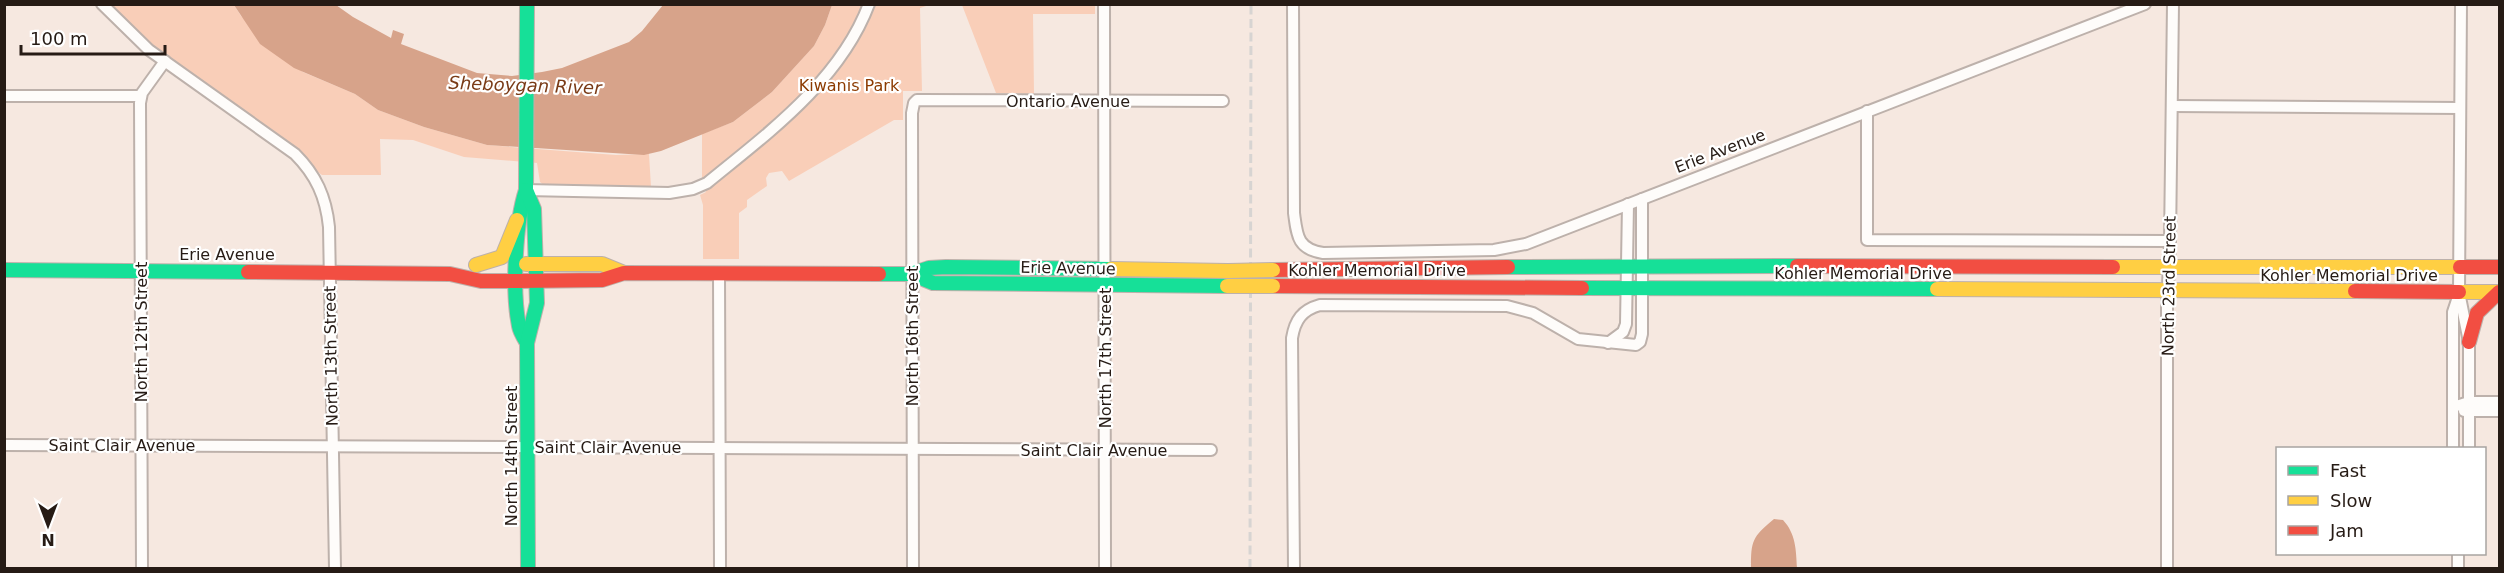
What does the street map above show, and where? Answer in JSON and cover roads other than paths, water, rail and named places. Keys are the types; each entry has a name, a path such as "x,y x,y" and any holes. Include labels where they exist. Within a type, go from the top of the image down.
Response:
{"main road":[{"name":"North 14th Street","path":"527,4 527,166 526,190 521,202 519,217 518,264 519,326 527,343"},
{"name":"North 14th Street","path":"526,190 534,206 537,282 537,312 527,343 528,568"},
{"path":"476,265 502,257 519,217"},
{"name":"Erie Avenue","path":"450,274 460,268 476,265 518,264 605,265 624,273"},
{"name":"Kohler Memorial Drive","path":"1227,271 1627,266 2499,267"},
{"name":"Erie Avenue","path":"4,270 330,271 450,274 481,281 537,282 602,280 624,273 911,274 938,267 1227,271"},
{"name":"Erie Avenue","path":"911,274 933,283 1227,286"},
{"name":"Kohler Memorial Drive","path":"1227,286 2499,292"},
{"path":"2469,342 2477,313 2499,292"}],"street":[{"name":"North 13th Street","path":"102,4 149,50 295,154 315,178 325,204 329,227 335,568"},
{"path":"526,190 681,191 707,183 793,111 821,81 849,43 869,4"},
{"name":"North 17th Street","path":"1104,4 1105,568"},
{"name":"Erie Avenue","path":"1293,4 1294,213 1298,238 1306,248 1323,253 1494,250 1526,244 2145,4"},
{"name":"North 23rd Street","path":"2168,568 2167,291 2170,241 2173,4"},
{"path":"2461,4 2459,292 2469,342 2469,447"},
{"path":"4,96 141,96 165,61"},
{"name":"North 12th Street","path":"141,96 142,568"},
{"name":"Ontario Avenue","path":"914,103 917,100 1223,101"},
{"name":"North 16th Street","path":"913,568 911,274 912,113 914,103"},
{"path":"2172,106 2460,108"},
{"path":"1867,111 1867,240 2170,241"},
{"path":"1294,568 1292,338 1295,323 1301,314 1320,305 1507,306 1533,314 1571,337 1583,341 1632,345 1640,342 1642,199"},
{"path":"1608,343 1619,336 1625,327 1628,204"},
{"path":"719,273 720,568"},
{"path":"2452,447 2453,312 2459,292"},
{"path":"2469,407 2499,402"},
{"path":"2453,407 2499,411"},
{"name":"Saint Clair Avenue","path":"4,445 1211,450"}],"water":[{"name":"Sheboygan River","path":"234,5 336,5 391,38 393,30 404,34 401,44 477,73 512,76 562,68 629,42 642,31 663,5 832,5 814,46 772,92 733,122 661,151 644,155 487,145 424,127 378,110 355,94 294,68 260,44"},
{"path":"1774,519 1783,520 1791,531 1795,542 1797,568 1751,568 1754,540 1761,530"}],"railway":[{"path":"1250,568 1251,4"}],"park label":[{"name":"Kiwanis Park","path":"849,85"}]}
